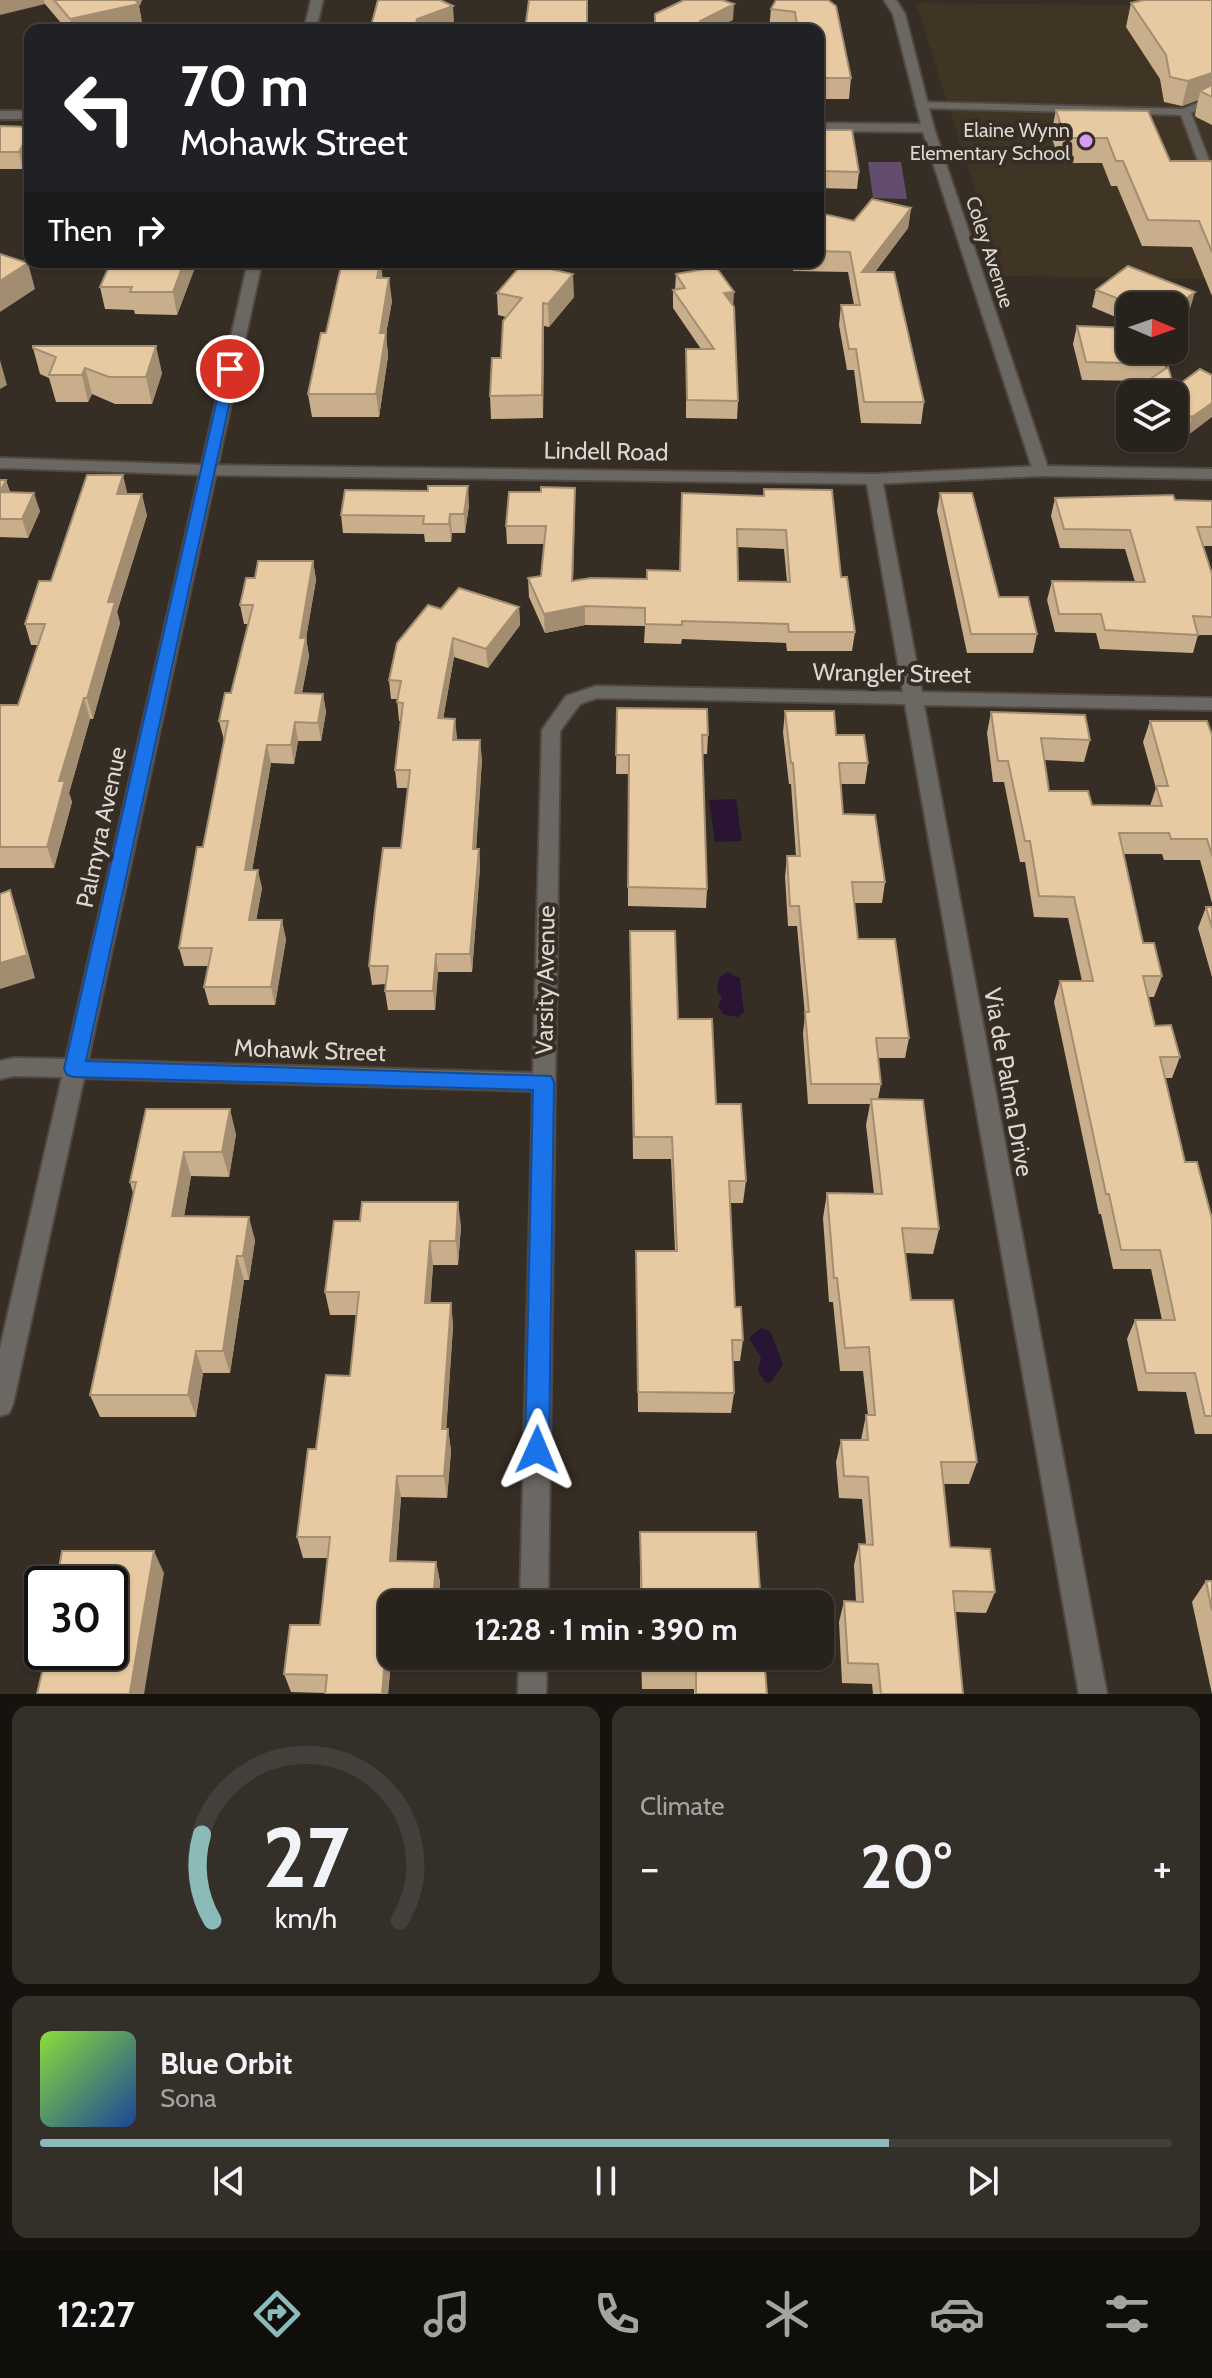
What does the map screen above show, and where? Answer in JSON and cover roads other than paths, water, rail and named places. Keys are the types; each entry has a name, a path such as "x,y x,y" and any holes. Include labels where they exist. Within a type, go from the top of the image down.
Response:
{"street":[{"path":"311,24 317,0"},
{"name":"Coley Avenue","path":"890,0 899,14 928,128 1041,471"},
{"path":"0,115 24,115"},
{"path":"824,127 928,128"},
{"name":"Palmyra Avenue","path":"0,1404 254,268"},
{"name":"Lindell Road","path":"0,463 207,470 874,479 1041,471 1212,474"},
{"name":"Via de Palma Drive","path":"874,479 1093,1694"},
{"name":"Wrangler Street","path":"573,700 596,692 1212,704"},
{"name":"Varsity Avenue","path":"534,1590 551,730 573,700"},
{"name":"Mohawk Street","path":"0,1070 74,1069 543,1082"},
{"path":"532,1694 533,1670"}],"lane":[{"path":"921,105 1185,112 1212,100"},
{"path":"1185,112 1212,183"}],"place":[{"name":"Elaine Wynn Elementary School","path":"1086,141"}]}
